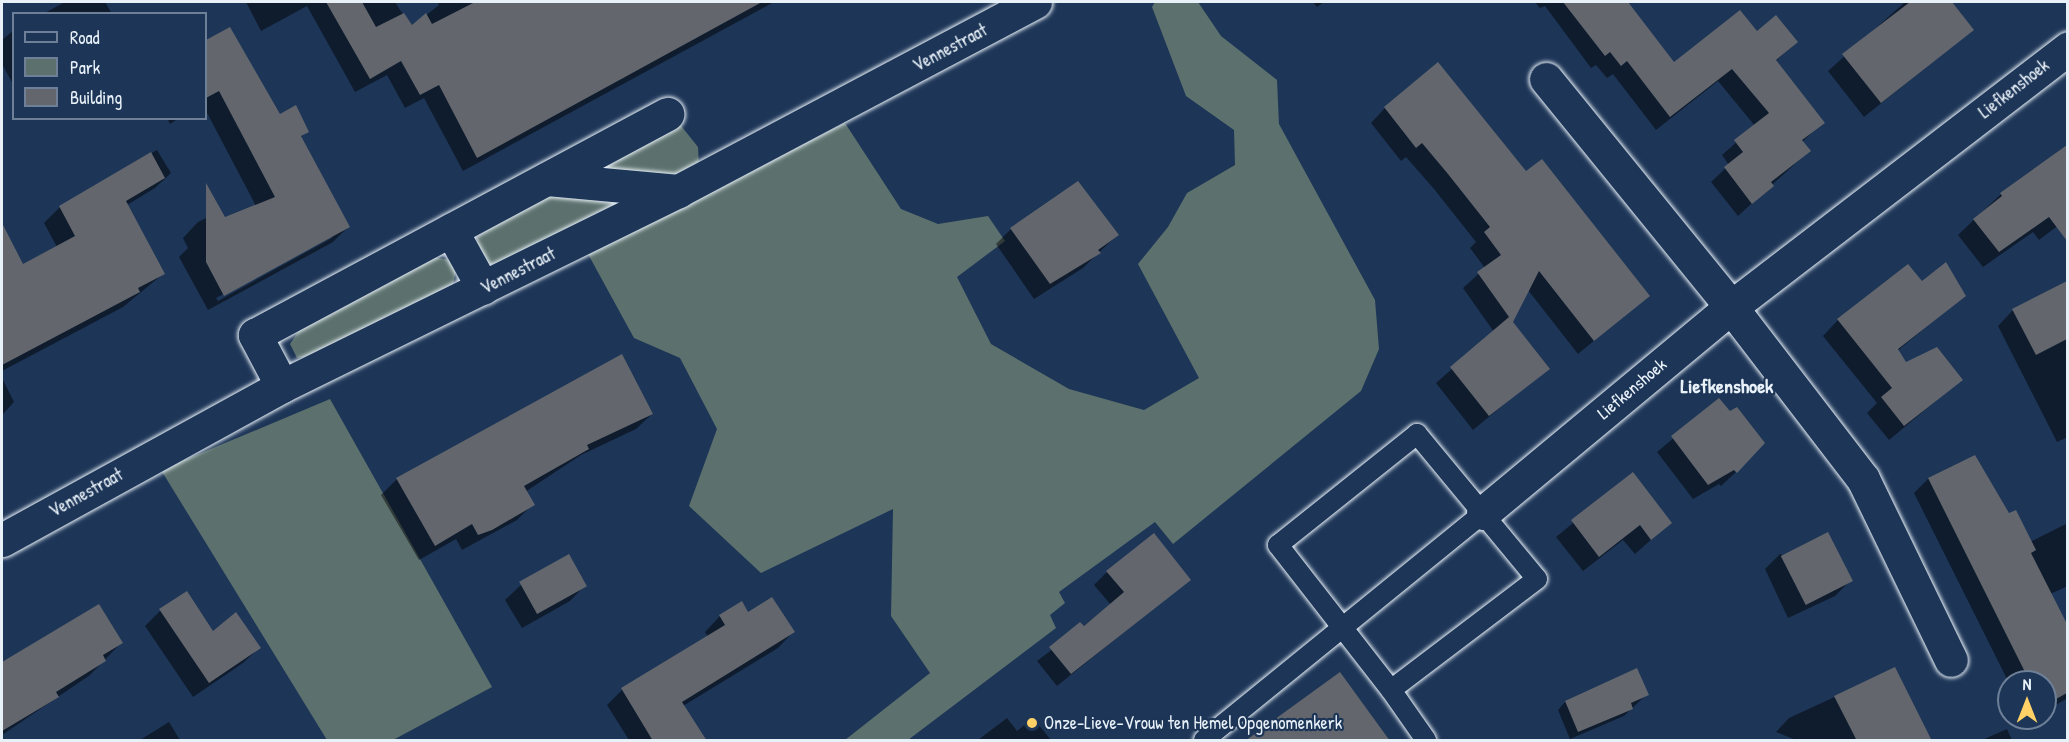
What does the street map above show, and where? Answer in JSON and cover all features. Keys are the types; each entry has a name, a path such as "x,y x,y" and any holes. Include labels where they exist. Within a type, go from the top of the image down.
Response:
{"street":[{"name":"Vennestraat","path":"2,540 282,386 678,191 1035,2"},
{"name":"Liefkenshoek","path":"1483,513 1731,307 2067,48"},
{"path":"1546,78 1731,307 1863,479 1951,660"},
{"path":"282,386 255,335 668,114"},
{"path":"548,179 678,191"},
{"path":"452,230 483,288"}],"lane":[{"path":"1391,690 1537,579 1416,434 1278,545 1391,690 1426,741"},
{"name":"Liefkenshoek","path":"1204,741 1483,513"}],"green space":[{"path":"1155,2 1198,2 1221,36 1277,80 1279,124 1375,300 1379,349 1361,391 1173,544 1155,522 1059,592 1065,603 1050,615 1056,628 908,740 845,740 930,673 891,616 893,509 761,573 689,506 717,429 680,358 634,338 588,254 845,123 901,209 938,224 988,216 1005,241 957,277 991,344 1069,389 1144,410 1199,378 1138,264 1168,227 1187,193 1235,165 1234,130 1186,96 1152,7"},
{"path":"678,122 698,147 699,167 668,180 582,174"},
{"path":"558,189 647,197 498,266 485,262 478,251 477,238 482,227"},
{"path":"432,257 450,260 456,270 453,285 331,354 297,358 290,344 302,326"},
{"path":"330,399 492,687 393,740 327,740 161,470"}],"building":[{"path":"326,2 362,2 376,27 404,13 412,25 426,13 432,24 475,2 762,2 477,158 439,85 420,95 401,61 370,79"},
{"path":"1563,2 1628,2 1674,62 1740,10 1757,31 1776,15 1798,42 1776,60 1825,123 1802,140 1811,151 1771,182 1774,186 1752,204 1724,167 1743,152 1734,140 1769,113 1732,69 1670,117 1627,61 1621,66 1610,52 1605,56"},
{"path":"1910,2 1952,2 1974,30 1881,103 1842,54"},
{"path":"230,27 280,114 296,105 309,132 301,136 350,227 224,296 206,262 206,183 225,217 275,197 219,91 207,97 207,39"},
{"path":"1438,62 1526,171 1542,159 1650,296 1594,341 1539,271 1513,322 1550,369 1489,416 1450,367 1509,317 1477,272 1501,255 1484,232 1490,227 1422,143 1416,148 1384,107"},
{"path":"2067,145 2067,241 2049,217 1999,252 1973,219 2002,196 2000,193"},
{"path":"151,152 165,178 126,201 165,274 138,288 140,292 2,365 2,223 23,264 75,236 59,206"},
{"path":"1078,181 1119,235 1098,250 1101,253 1050,284 1010,228"},
{"path":"1946,262 1966,296 1898,349 1906,362 1937,347 1963,380 1904,426 1881,397 1892,388 1837,319 1908,264 1922,281"},
{"path":"2067,281 2067,339 2036,355 2012,309"},
{"path":"622,354 653,414 587,445 589,449 524,486 535,505 492,530 478,535 472,524 435,546 396,478"},
{"path":"1719,398 1730,411 1737,407 1765,443 1737,473 1734,470 1708,485 1671,436"},
{"path":"1975,455 2009,513 2016,510 2036,550 2031,553 2067,624 2067,693 2057,698 2057,670 2024,670 1928,478"},
{"path":"1633,472 1672,523 1651,540 1640,525 1599,557 1571,520"},
{"path":"1828,532 1853,581 1806,605 1781,556"},
{"path":"1154,533 1191,580 1071,674 1049,647 1080,622 1084,626 1124,592 1106,571"},
{"path":"569,554 587,586 537,614 519,582"},
{"path":"187,591 213,631 236,612 261,648 209,683 159,609"},
{"path":"772,597 795,632 682,702 707,741 653,741 621,688 725,625 719,615 742,601 748,612"},
{"path":"99,604 123,643 103,655 106,661 56,692 59,697 2,731 2,662"},
{"path":"1895,667 1932,741 1857,741 1834,696"},
{"path":"1637,668 1649,695 1631,703 1633,709 1578,732 1565,701"},
{"path":"1340,672 1390,741 1245,741"}],"place":[{"name":"Onze-Lieve-Vrouw ten Hemel Opgenomenkerk","path":"1032,723"}],"district":[{"name":"Liefkenshoek","path":"1727,385"}]}
